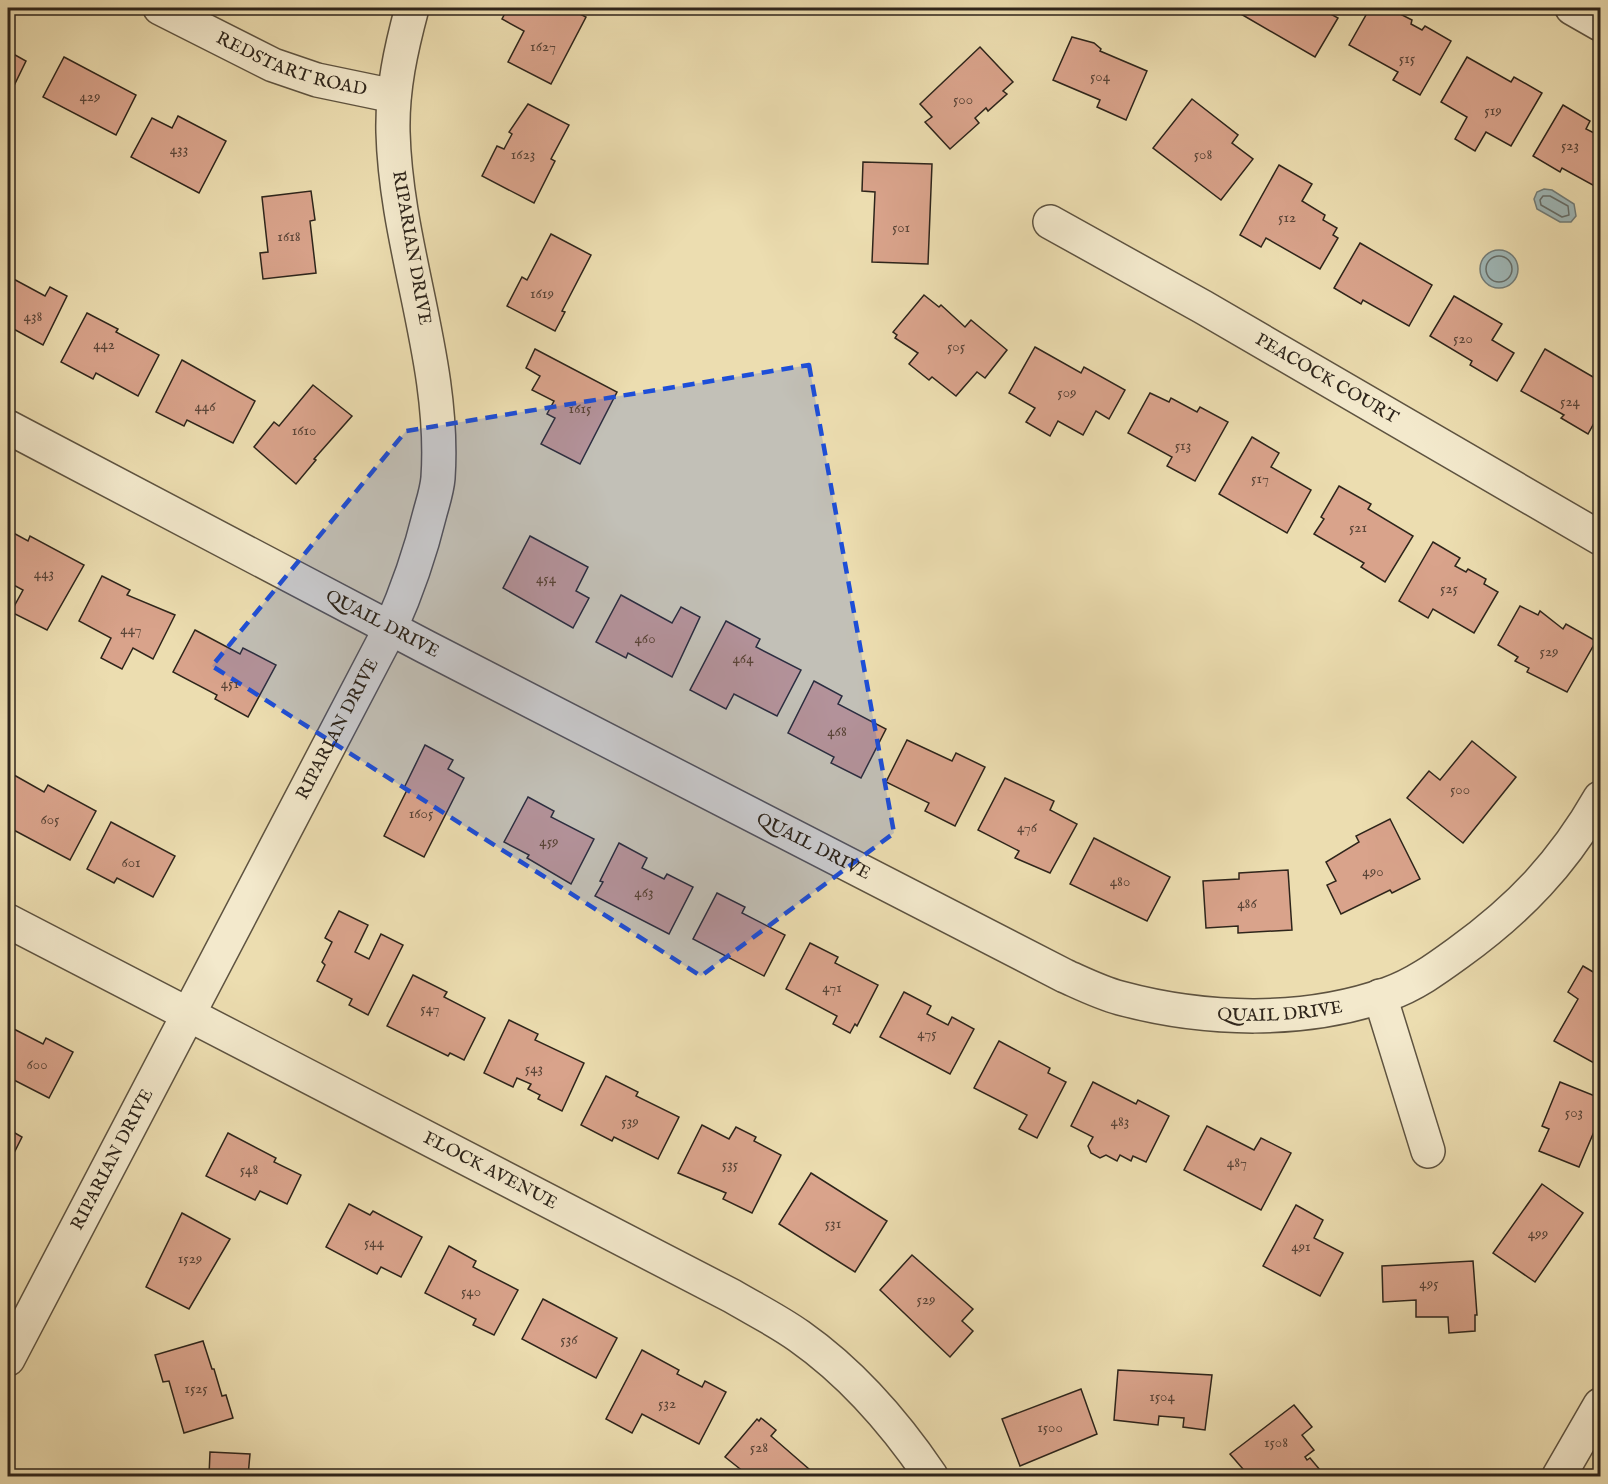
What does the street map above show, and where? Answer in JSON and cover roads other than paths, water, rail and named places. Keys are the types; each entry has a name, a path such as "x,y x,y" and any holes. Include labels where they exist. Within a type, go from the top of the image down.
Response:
{"street":[{"name":"REDSTART ROAD","path":"160,8 273,65 317,80 394,96"},
{"name":"RIPARIAN DRIVE","path":"8,1359 390,629 407,591 425,534 438,481 438,446 427,344 400,199 393,133 394,96 400,52 412,8"},
{"path":"1572,8 1600,24"},
{"name":"PEACOCK COURT","path":"1050,222 1203,307 1600,538"},
{"name":"QUAIL DRIVE","path":"8,427 390,629 1065,976 1117,997 1168,1010 1224,1015 1298,1014 1347,1006 1380,996 1425,977 1496,926 1539,885 1565,852 1600,798"},
{"name":"FLOCK AVENUE","path":"8,921 732,1296 799,1336 855,1381 902,1433 931,1476"},
{"path":"1380,996 1428,1151"},
{"path":"1559,1476 1600,1405"}],"water":[{"path":"1544,189 1552,190 1574,204 1576,216 1571,222 1560,222 1537,209 1534,199 1537,192"},
{"path":"1499,250 1506,251 1512,256 1517,262 1517,276 1512,282 1506,287 1499,288 1492,287 1486,282 1481,276 1480,269 1481,262 1486,256 1492,251"}]}
